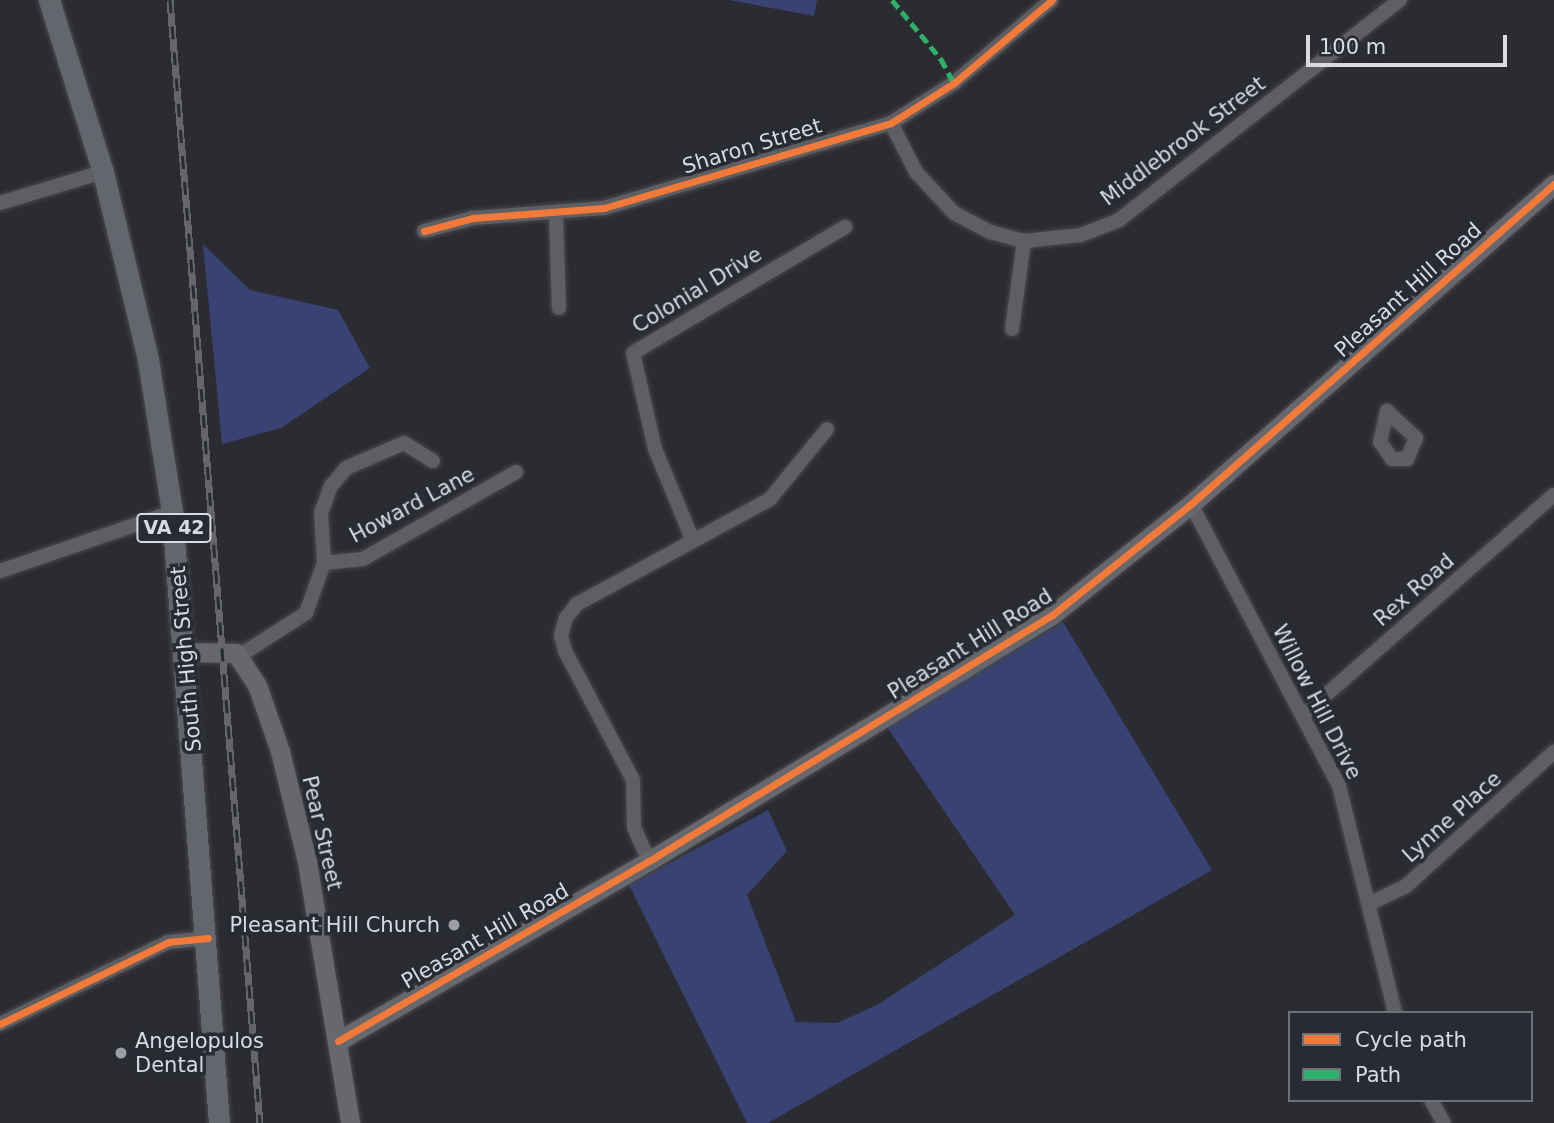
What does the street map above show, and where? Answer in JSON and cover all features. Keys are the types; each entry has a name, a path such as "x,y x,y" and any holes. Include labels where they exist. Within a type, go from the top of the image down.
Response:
{"main road":[{"name":"South High Street","path":"48,0 103,172 148,360 172,512 187,652 219,1123"}],"street":[{"name":"Sharon Street","path":"424,231 473,218 556,215 604,208 891,123 954,83 1052,0"},
{"name":"Middlebrook Street","path":"891,123 931,194 990,232 1024,241 1082,235 1119,219 1400,0"},
{"path":"0,203 103,172"},
{"name":"Pleasant Hill Road","path":"338,1041 649,861 1052,615 1191,504 1554,184"},
{"path":"556,215 559,308"},
{"name":"Colonial Drive","path":"693,541 659,459 633,353 845,227"},
{"path":"1012,329 1024,241"},
{"path":"649,861 634,827 633,780 561,635 577,604 776,493 827,429"},
{"name":"Howard Lane","path":"239,656 306,613 324,563 321,513 331,486 346,468 404,443 433,461"},
{"name":"Howard Lane","path":"324,563 363,559 516,472"},
{"name":"Rex Road","path":"1302,716 1554,495"},
{"name":"Willow Hill Drive","path":"1191,504 1339,786 1395,1011"},
{"path":"0,571 172,512"},
{"path":"187,652 239,656"},
{"name":"Pear Street","path":"239,656 257,685 280,751 314,898 350,1123"},
{"name":"Lynne Place","path":"1369,904 1406,886 1551,762"},
{"path":"0,1024 168,942 208,938"},
{"path":"1432,1102 1444,1123"}],"shaded area":[{"path":"729,0 817,0 814,16"},
{"path":"203,244 250,290 338,310 370,368 281,428 222,444"},
{"path":"1063,622 1212,870 768,1123 747,1123 629,885 768,810 787,851 747,895 796,1022 837,1023 877,1005 1015,915 887,727"}],"railway":[{"path":"170,0 260,1123"}],"marked path":[{"path":"892,0 941,59 954,83"}],"cycle path":[{"path":"424,231 473,218 604,208 891,123 954,83 1052,0"},
{"path":"338,1041 649,861 1052,615 1191,504 1554,184"},
{"path":"0,1024 168,942 208,938"}],"place":[{"name":"Pleasant Hill Church","path":"454,925"},
{"name":"Angelopulos Dental","path":"121,1053"}]}
